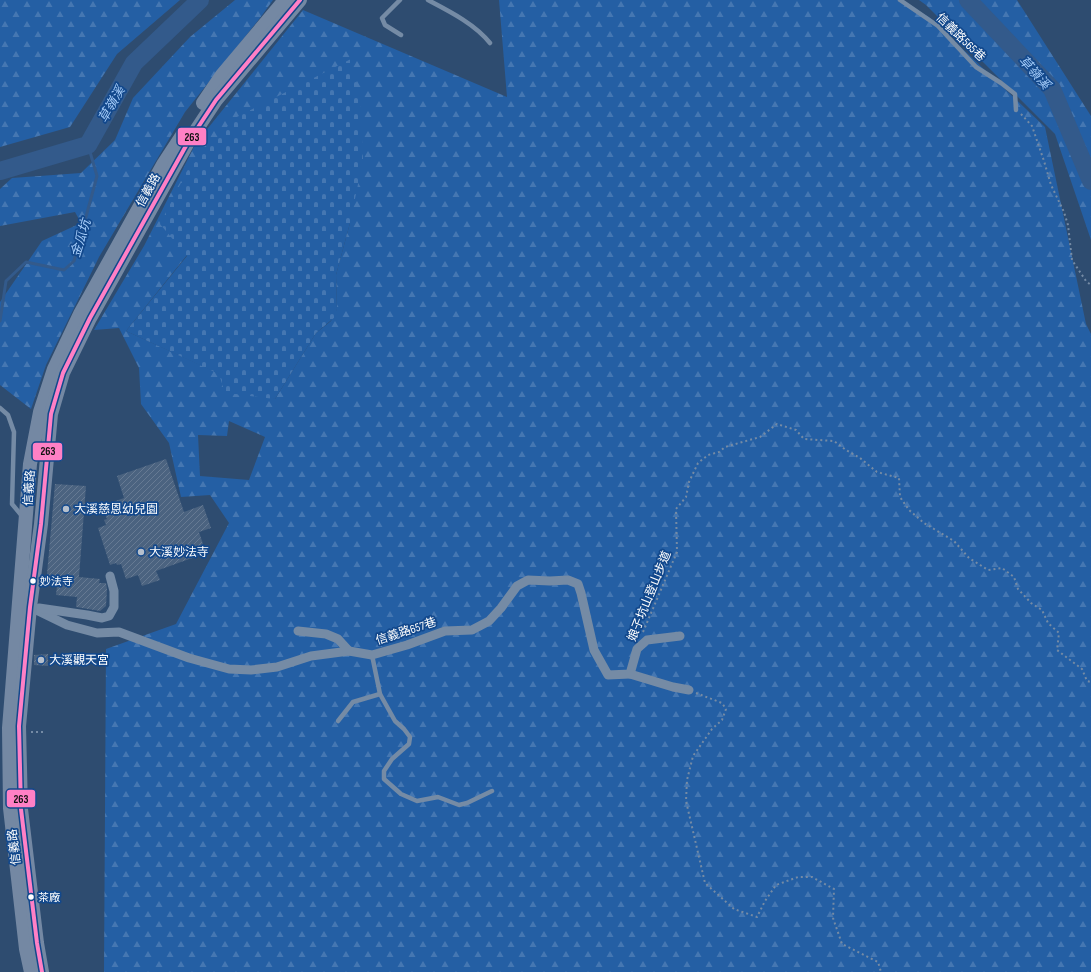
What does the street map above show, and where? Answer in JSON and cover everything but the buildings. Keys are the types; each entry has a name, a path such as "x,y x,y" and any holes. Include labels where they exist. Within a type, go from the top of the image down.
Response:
{"main road":[{"name":"信義路","path":"42,972 37,943 21,809 19,726 26,522 30,464 40,412 54,369 80,314 164,163 222,75 285,0"},
{"name":"信義路","path":"30,972 10,808 9,728 24,607 41,524 51,414 63,373 90,318 187,144 216,100 300,0"}],"street":[{"path":"24,607 102,618 109,616 114,607 114,591 110,576"},
{"name":"信義路657巷","path":"24,607 67,625 96,633 119,632 189,658 229,670 251,670 277,667 311,656 349,651 372,655 407,645 445,631 472,630 490,621 517,586 528,580 568,580 578,584 594,650 608,675 630,674"},
{"path":"298,631 326,634 338,640 349,651"},
{"path":"680,636 647,640 637,650 630,674 673,687 689,690"}],"lane":[{"path":"400,0 382,18 385,25 401,35"},
{"path":"428,0 454,14 484,35 490,43"},
{"name":"信義路565巷","path":"900,0 938,26 976,67 1015,94 1016,110"},
{"path":"1,409 8,415 14,432 12,504 26,522 41,524"},
{"path":"372,655 380,694 395,721 410,737 409,744 392,759 384,770 384,780 401,794 417,801 438,797 459,805 467,803 492,791"},
{"path":"338,721 353,702 380,694"}],"path":[{"path":"1016,110 1024,116 1032,126 1051,185 1064,212 1068,225 1072,260 1086,281 1091,285"},
{"name":"娘子坑山登山步道","path":"637,650 646,624 677,552 676,509 686,497 689,482 698,463 708,455 719,452 725,447 760,437 776,424 796,430 804,439 834,441 860,458 877,472 900,478 900,497 909,510 924,523 954,541 969,558 988,570 1002,568 1014,577 1018,589 1031,603 1042,610 1048,623 1059,633 1057,650 1082,669 1087,681 1091,682"},
{"path":"689,690 722,703 726,709 722,720 712,730 692,756 687,780 686,801 704,883 734,909 757,917 776,885 798,877 812,877 834,889 833,918 842,944 878,962 881,972"}],"green space":[{"path":"0,0 180,0 117,54 70,127 0,147"},
{"path":"235,0 273,0 185,112 99,257 46,365 31,409 0,385 0,302 42,241 81,223 75,212 0,226 0,189 12,178 81,173 115,140 133,98 190,37"},
{"path":"499,0 898,0 929,17 1045,127 1086,324 1091,334 1091,972 104,972 106,649 176,624 229,523 210,495 181,497 169,443 141,404 139,368 119,328 94,330 144,246 196,143 303,10 507,97","holes":["350,223 336,275 337,309 331,321 316,333 275,399 126,331 187,255","229,421 265,437 249,480 200,476 198,435 227,436"]},
{"path":"919,0 1017,0 1091,116 1091,240 1055,134 926,5"},
{"path":"351,59 360,99 363,160 350,223 336,275 337,309 335,317 316,333 275,399 225,393 219,374 126,331 187,256 160,224 187,171 235,118"}],"waterway":[{"name":"草嶺溪","path":"0,171 88,145 134,63 200,0"},
{"name":"草嶺溪","path":"968,0 1052,89 1091,181"},
{"name":"金瓜坑","path":"0,321 6,281 26,262 64,270 74,261 97,176 88,145"}],"transit line":[{"name":"263","path":"42,972 37,943 21,809 19,726 30,607 41,524 51,414 63,373 90,318 187,144 216,100 300,0"}],"place":[{"name":"大溪慈恩幼兒園","path":"66,509"},
{"name":"大溪妙法寺","path":"141,552"},
{"name":"妙法寺","path":"33,581"},
{"name":"大溪觀天宮","path":"41,660"},
{"name":"茶廠","path":"31,897"}]}
